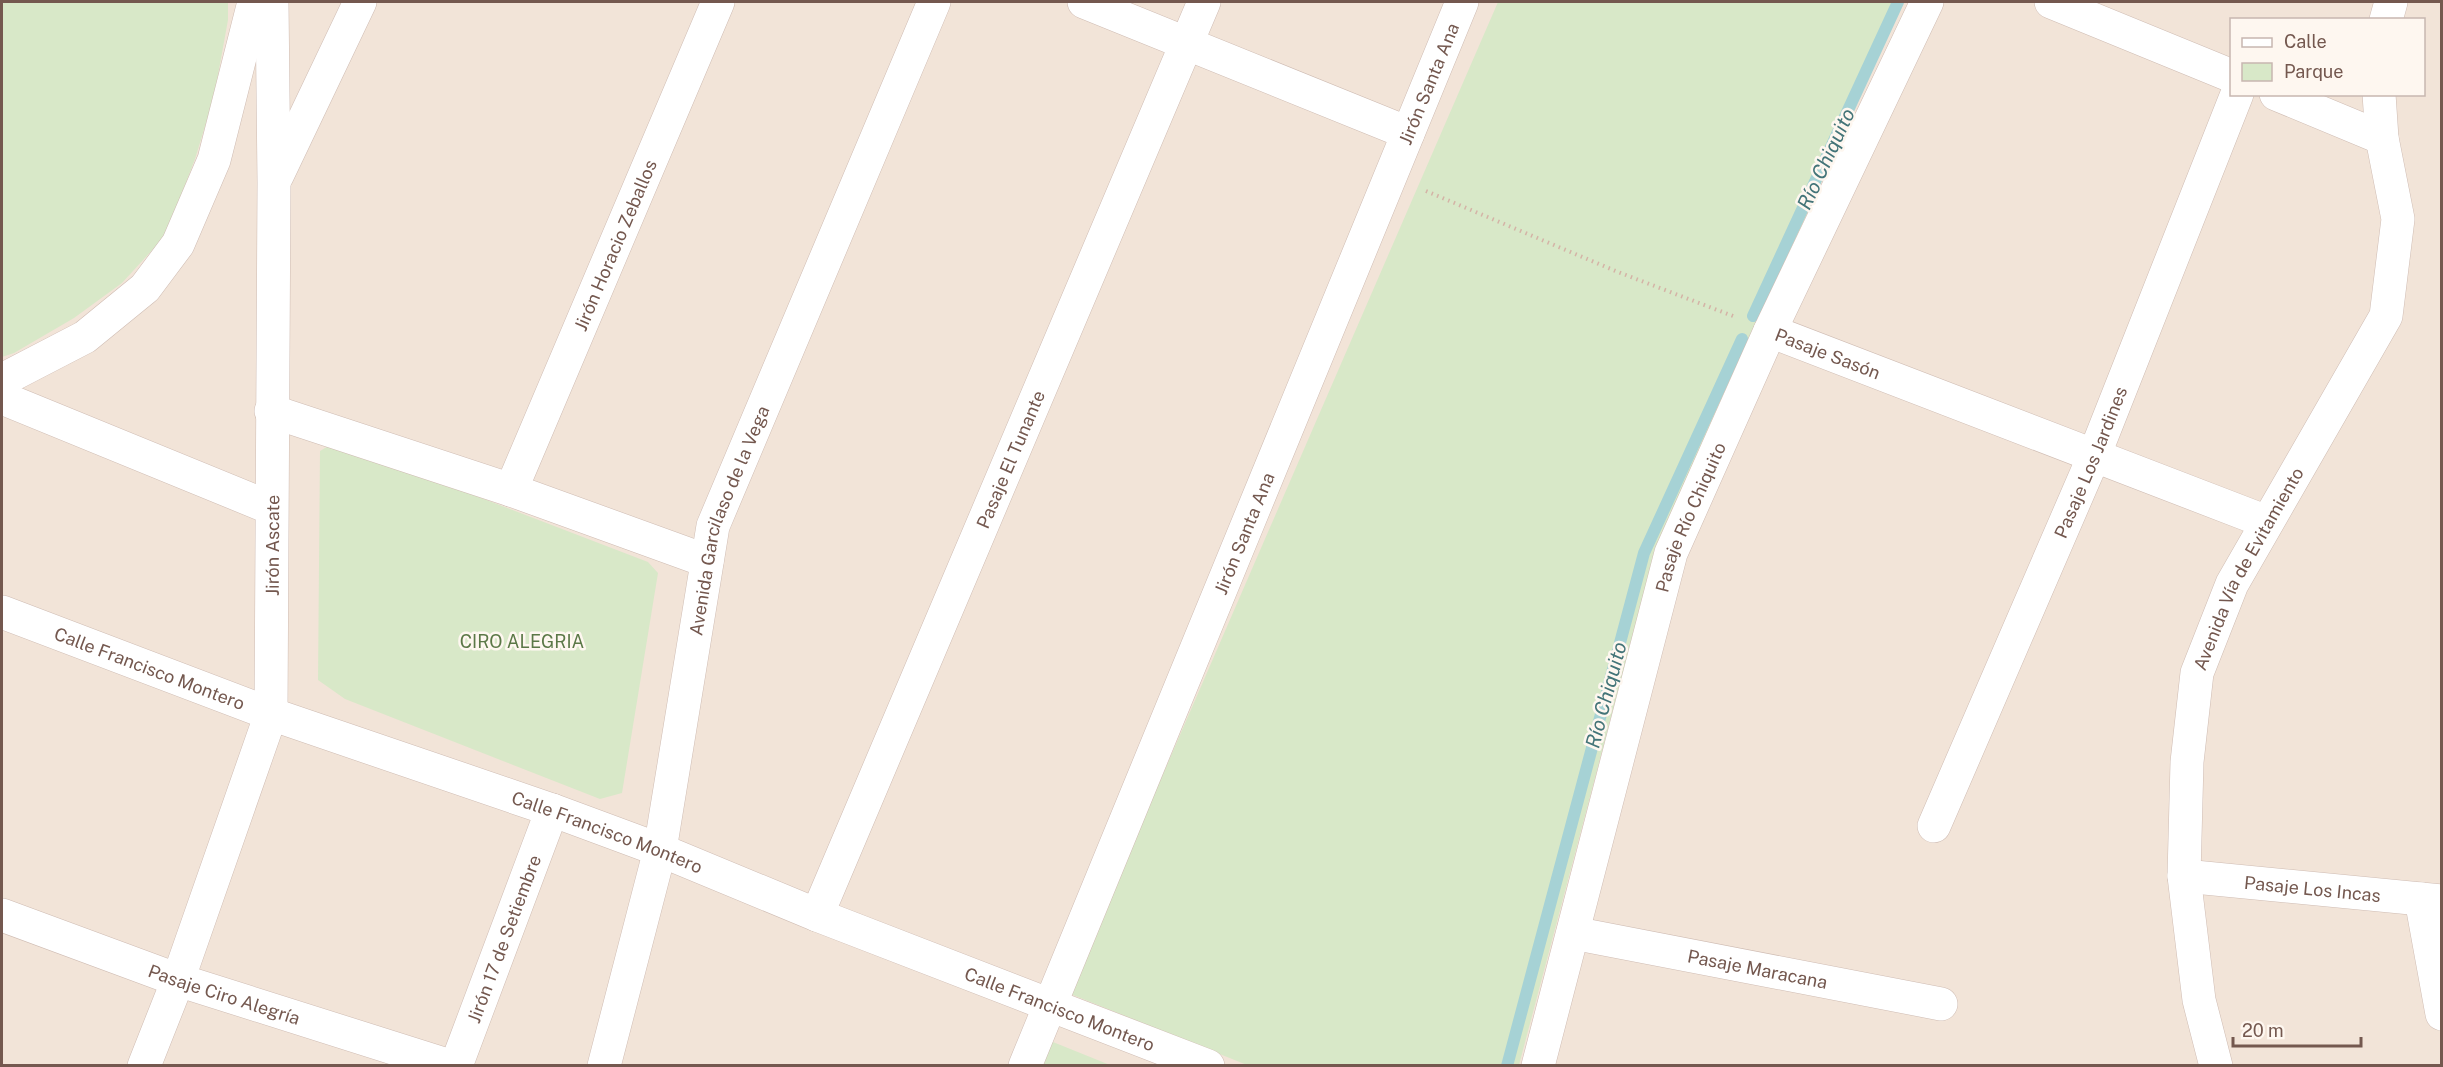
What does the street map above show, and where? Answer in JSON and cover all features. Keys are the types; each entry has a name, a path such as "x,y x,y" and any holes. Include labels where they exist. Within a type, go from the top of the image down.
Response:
{"street":[{"path":"2,380 85,337 145,288 178,244 214,160 254,2"},
{"name":"Jirón Ascate","path":"144,1065 178,980 271,714 274,183 272,2"},
{"path":"274,183 360,2"},
{"name":"Jirón Horacio Zeballos","path":"511,490 718,2"},
{"name":"Avenida Garcilaso de la Vega","path":"604,1065 660,850 713,526 934,2"},
{"path":"1084,2 1408,134"},
{"name":"Pasaje El Tunante","path":"817,915 1204,2"},
{"name":"Jirón Santa Ana","path":"1025,1065 1462,2"},
{"name":"Pasaje Río Chiquito","path":"1538,1065 1671,553 1770,331 1927,2"},
{"path":"2051,2 2230,75"},
{"path":"2387,18 2391,2"},
{"name":"Pasaje Los Jardines","path":"1934,826 2094,456 2236,96"},
{"path":"2281,96 2382,138"},
{"name":"Avenida Vía de Evitamiento","path":"2216,1065 2199,1000 2184,876 2187,762 2197,673 2232,584 2386,316 2398,219 2382,138 2379,96"},
{"name":"Pasaje Sasón","path":"1770,331 2267,522"},
{"path":"2,398 271,508"},
{"path":"271,411 511,490 707,561"},
{"name":"Calle Francisco Montero","path":"2,612 271,714 552,810 660,850 817,915 1208,1065"},
{"name":"Jirón 17 de Setiembre","path":"456,1065 552,810"},
{"name":"Pasaje Los Incas","path":"2184,876 2432,900"},
{"path":"2432,900 2442,1014"},
{"name":"Pasaje Ciro Alegría","path":"2,915 178,980 450,1065"},
{"name":"Pasaje Maracana","path":"1573,933 1941,1004"}],"path":[{"name":"Pasaje Sasón","path":"1390,176 1618,272 1770,331"}],"shaded area":[{"path":"2,2 2441,2 2441,1065 2,1065"}],"green space":[{"path":"2,2 228,2 228,20 214,97 195,159 166,235 122,283 74,318 14,353 2,357"},
{"path":"1498,2 1902,2 1654,555 1519,1065 1247,1065 1068,993"},
{"name":"CIRO ALEGRIA","path":"335,442 648,562 658,573 622,793 600,799 345,699 318,680 320,451"},
{"path":"1048,1040 1110,1065 1038,1066"}],"waterway":[{"name":"Río Chiquito","path":"1753,316 1898,2"},
{"name":"Río Chiquito","path":"1507,1066 1644,553 1742,339"}]}
